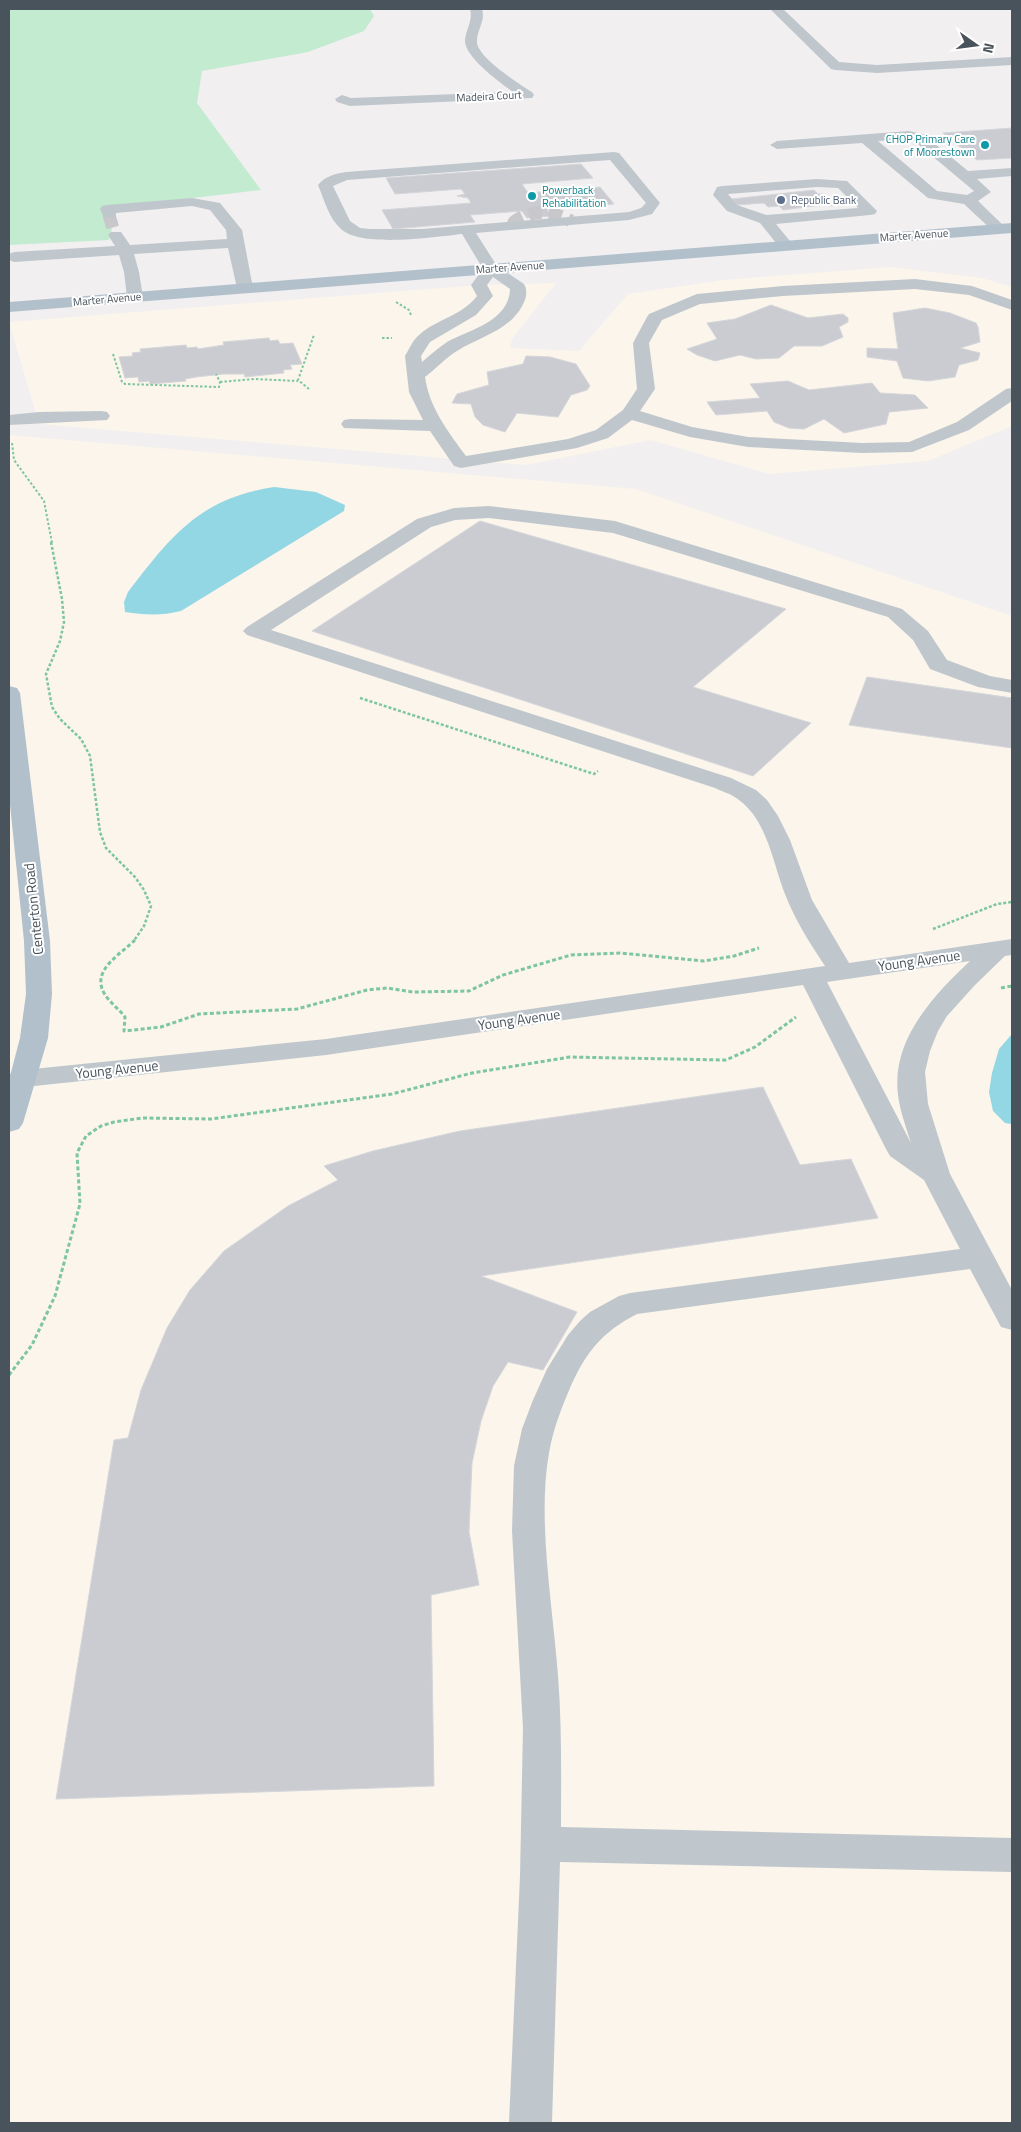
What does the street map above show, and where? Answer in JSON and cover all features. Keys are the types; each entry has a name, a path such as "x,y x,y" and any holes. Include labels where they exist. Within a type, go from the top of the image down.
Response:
{"main road":[{"name":"Marter Avenue","path":"9,307 1006,228"},
{"name":"Centerton Road","path":"9,693 38,956 39,994 34,1038 14,1079 9,1122"}],"street":[{"name":"Madeira Court","path":"342,99 350,102 527,95 512,86 474,52 471,43 478,16 476,9"},
{"path":"776,9 835,66 878,69 1012,60"},
{"path":"777,144 909,135 918,137 984,192"},
{"path":"866,138 932,195 969,200 1006,228"},
{"path":"614,156 653,203 647,211 629,216 466,229 391,235 370,234 353,230 346,226 325,185 331,180 346,176 614,156"},
{"path":"964,176 1012,172"},
{"path":"765,220 870,211 842,184 817,183 722,190 720,195 732,208 765,220 786,246"},
{"path":"969,200 984,192 1003,191"},
{"path":"109,215 108,209 192,202 214,206 234,230 245,288"},
{"path":"417,376 452,347 496,324 514,309 520,295 518,287 491,268 466,229"},
{"path":"114,232 126,250 134,281 134,297"},
{"path":"14,257 235,243"},
{"path":"491,268 479,286 484,296 480,303 470,312 424,339 413,356 418,392 435,426 461,462 571,444 602,434 629,414 646,389 641,343 655,317 697,299 914,284 972,291 1012,305"},
{"path":"629,414 690,432 748,442 862,448 912,447 963,426 1012,393"},
{"path":"9,420 39,417 101,416"},
{"path":"350,424 435,426"},
{"path":"842,972 819,935 795,889 783,851 765,816 750,796 723,784 254,631 424,523 454,514 489,512 615,527 895,613 916,629 931,648 938,664 986,682 1012,686"},
{"path":"1005,948 944,1001 932,1019 920,1042 913,1065 912,1094 935,1174 1012,1319"},
{"name":"Young Avenue","path":"14,1079 326,1047 1005,948"},
{"path":"812,976 900,1149 935,1174"},
{"path":"530,2123 542,1728 528,1509 534,1441 548,1401 587,1333 603,1319 630,1304 980,1257"},
{"path":"539,1844 1012,1855"}],"path":[{"path":"395,296 397,303 410,311 410,317"},
{"path":"298,381 314,335"},
{"path":"382,338 398,336"},
{"path":"113,354 122,382 127,384 219,387 220,382 216,374"},
{"path":"118,369 122,368"},
{"path":"220,382 254,379 298,381 309,388"},
{"path":"12,440 14,460 44,500 62,599 64,622 60,641 46,674 52,707 60,719 82,739 90,756 100,832 106,848 134,877 144,890 151,906 146,923 137,938 105,967 101,981 104,992 125,1017 124,1031 161,1027 199,1014 297,1009 366,990 387,988 413,992 469,991 503,975 571,955 595,952 620,953 704,961 734,956 759,948"},
{"path":"360,698 594,774 600,770"},
{"path":"926,930 997,904 1012,902"},
{"path":"9,1375 33,1344 51,1310 63,1276 81,1198 76,1155 80,1144 88,1133 102,1125 129,1119 173,1118 190,1121 211,1119 392,1094 472,1074 570,1057 726,1060 755,1048 801,1013"}],"shaded area":[{"path":"890,267 982,278 1012,287 1012,426 928,461 769,474 651,440 526,465 39,424 9,322 479,285 556,283 512,339 510,348 579,351 628,294 724,280"},
{"path":"9,435 636,489 1012,616 1012,2123 9,2123"}],"green space":[{"path":"9,9 370,9 374,16 364,31 308,52 202,71 197,103 261,190 118,207 109,240 9,245"}],"water":[{"path":"274,487 316,492 345,505 344,511 181,611 166,614 125,612 124,602 128,592 174,537 189,523 207,510 226,500 248,492"},
{"path":"1012,1034 1012,1124 1005,1123 993,1111 989,1092 999,1049"}],"building":[{"name":"CHOP Primary Care of Moorestown","path":"1012,128 1012,158 977,160 943,133"},
{"name":"Powerback Rehabilitation","path":"581,164 593,178 522,184 528,193 600,187 614,204 547,209 552,216 527,218 522,211 470,215 475,222 393,229 382,210 471,203 468,198 457,196 465,194 461,189 395,194 386,178"},
{"name":"Republic Bank","path":"814,190 818,194 823,194 831,202 835,202 833,206 822,205 783,210 779,206 768,207 764,203 737,205 732,199"},
{"path":"771,305 808,318 843,314 848,318 848,322 839,327 843,337 822,346 794,346 779,358 756,359 740,355 715,361 697,355 687,349 717,339 707,323 735,319"},
{"path":"925,308 950,313 976,323 980,342 960,348 980,353 978,360 959,365 955,377 928,381 903,378 897,361 867,357 867,348 898,349 893,313"},
{"path":"269,338 270,341 278,340 280,344 293,343 302,364 290,365 292,369 283,370 284,373 245,377 244,374 224,374 185,379 186,381 150,384 149,381 139,382 138,377 125,378 119,357 133,356 132,353 141,352 140,349 186,345 187,348 197,347 198,349 224,345 223,342"},
{"path":"526,356 550,357 576,364 590,386 587,390 571,395 558,417 517,413 505,432 483,425 475,417 471,404 452,403 457,394 489,385 487,372 523,364"},
{"path":"788,381 809,390 872,383 880,393 915,395 928,408 889,412 886,424 844,433 824,419 804,429 789,428 774,422 767,411 716,415 707,402 760,398 750,384"},
{"path":"480,521 786,609 693,687 811,723 753,776 312,631"},
{"path":"867,677 1012,698 1012,748 849,725"},
{"path":"763,1087 800,1165 851,1159 878,1218 481,1276 577,1312 543,1370 508,1362 493,1386 481,1421 472,1463 469,1532 479,1585 431,1595 434,1786 56,1799 114,1440 128,1438 141,1390 167,1328 190,1290 224,1251 288,1206 338,1180 324,1166 373,1151 460,1131"}],"tunnel":[{"path":"515,225 514,222 520,218 535,213 550,213 571,221"},
{"path":"109,215 114,232"}],"place":[{"name":"CHOP Primary Care of Moorestown","path":"985,145"},
{"name":"Powerback Rehabilitation","path":"532,196"},
{"name":"Republic Bank","path":"781,200"}]}
